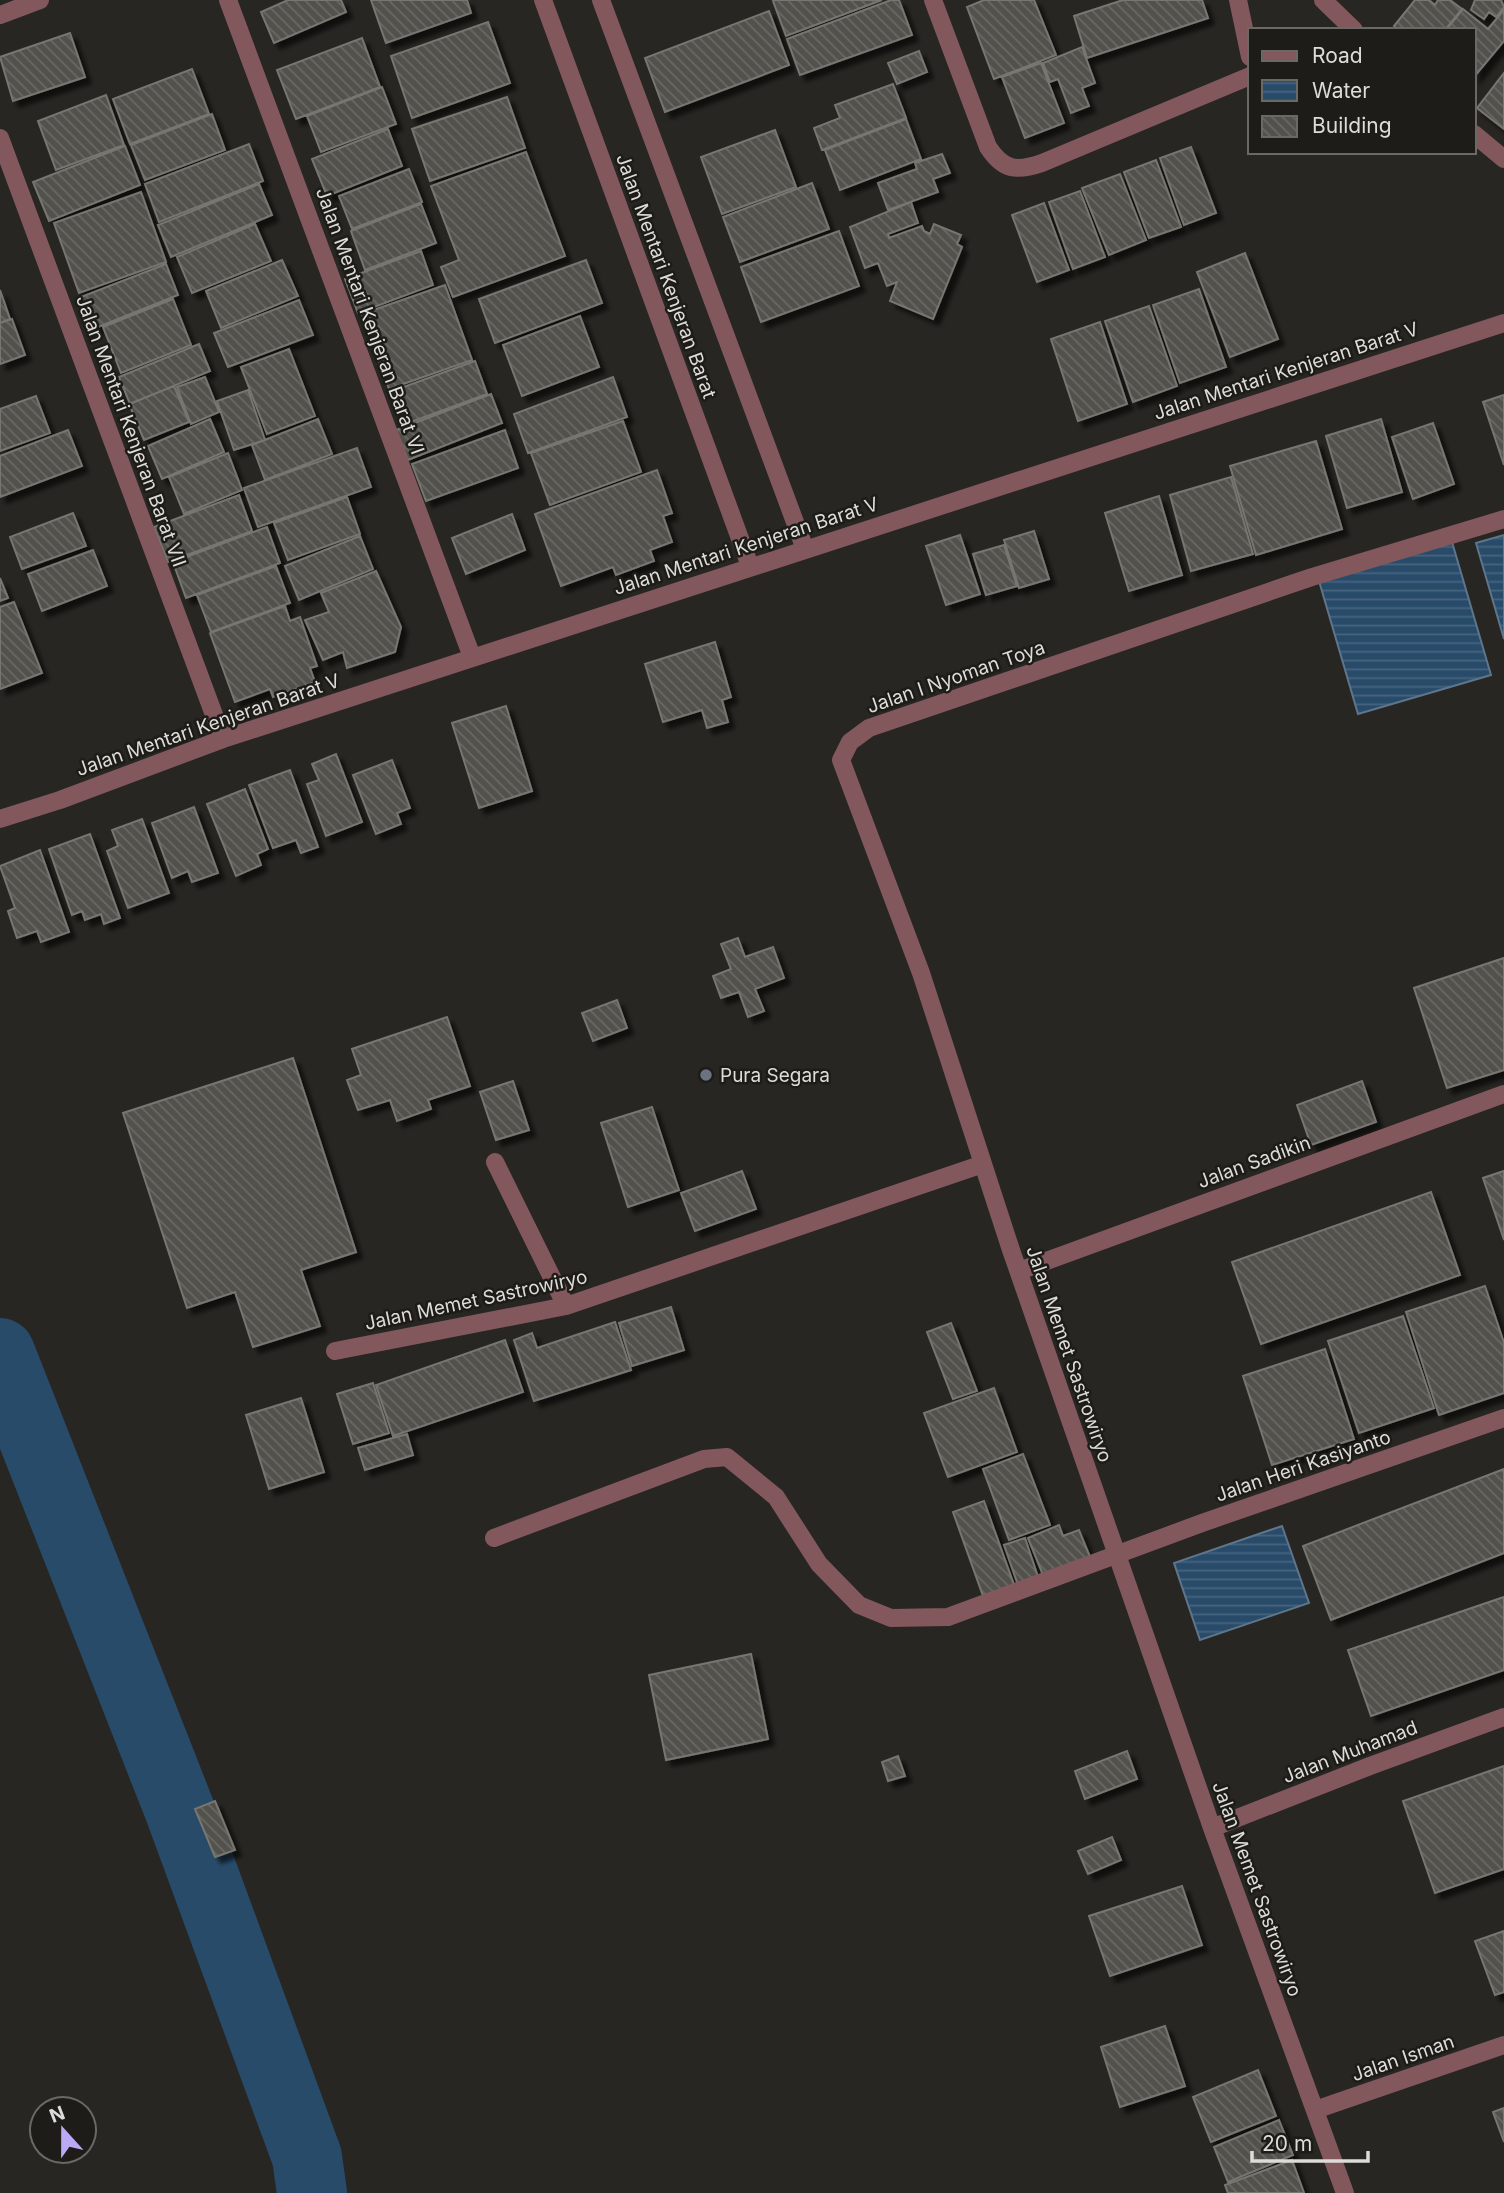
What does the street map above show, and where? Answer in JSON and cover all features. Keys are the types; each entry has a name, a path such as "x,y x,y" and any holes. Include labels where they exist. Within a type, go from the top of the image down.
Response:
{"street":[{"path":"0,15 40,0"},
{"name":"Jalan Mentari Kenjeran Barat VI","path":"228,0 472,657"},
{"name":"Jalan Mentari Kenjeran Barat","path":"543,0 750,566"},
{"name":"Jalan Mentari Kenjeran Barat","path":"601,0 805,549"},
{"path":"933,0 988,147 996,159 1010,168 1021,170 1042,163 1248,77"},
{"path":"1238,0 1248,48"},
{"path":"1324,0 1352,28"},
{"path":"1476,136 1504,159"},
{"name":"Jalan Mentari Kenjeran Barat VII","path":"0,138 223,739"},
{"name":"Jalan Mentari Kenjeran Barat V","path":"3,819 223,739 1504,323"},
{"name":"Jalan I Nyoman Toya","path":"983,1164 921,972 847,781 841,760 850,742 869,728 895,719 1312,577 1504,519"},
{"name":"Jalan Sadikin","path":"1019,1271 1504,1094"},
{"path":"495,1161 566,1306"},
{"name":"Jalan Memet Sastrowiryo","path":"335,1351 566,1306 983,1164 1212,1828 1345,2193"},
{"name":"Jalan Heri Kasiyanto","path":"494,1538 704,1459 727,1457 776,1497 819,1564 859,1605 891,1618 948,1616 1504,1418"},
{"name":"Jalan Muhamad","path":"1212,1828 1504,1717"},
{"name":"Jalan Isman","path":"1315,2110 1504,2045"}],"water":[{"path":"1504,535 1504,639 1476,543"},
{"path":"1452,542 1491,675 1358,714 1319,581"},
{"path":"1282,1526 1309,1603 1200,1640 1174,1563"}],"building":[{"path":"288,0 341,0 346,12 274,43 261,12"},
{"path":"371,0 467,0 471,13 386,43"},
{"path":"882,0 786,36 773,1"},
{"path":"891,0 899,0 912,35 800,75 787,39"},
{"path":"984,0 1034,0 1056,55 994,79 967,7"},
{"path":"1123,0 1202,0 1208,18 1087,58 1074,16"},
{"path":"1415,0 1429,0 1435,5 1438,0 1450,0 1462,9 1447,28 1394,26"},
{"path":"1475,0 1501,0 1504,7 1496,17 1489,12 1484,19 1471,10"},
{"path":"1463,9 1488,29 1504,10 1504,41 1476,75 1476,28 1448,28"},
{"path":"769,11 789,65 665,112 645,58"},
{"path":"488,22 510,83 412,118 391,56"},
{"path":"70,33 85,77 13,101 0,57"},
{"path":"362,38 380,87 296,119 277,70"},
{"path":"1082,47 1095,83 1082,88 1089,106 1071,113 1058,79 1050,82 1043,63"},
{"path":"919,51 927,72 897,84 888,63"},
{"path":"1041,63 1064,123 1025,138 1002,77"},
{"path":"192,69 209,114 130,144 113,99"},
{"path":"1504,73 1504,129 1477,108"},
{"path":"893,84 906,118 822,150 814,128 840,118 835,105"},
{"path":"382,87 396,124 321,152 307,116"},
{"path":"106,95 124,145 56,170 38,121"},
{"path":"507,97 525,148 430,181 412,129"},
{"path":"212,114 225,150 145,180 131,145"},
{"path":"906,119 921,159 840,190 825,150"},
{"path":"388,129 402,166 327,196 312,159"},
{"path":"775,130 796,187 722,214 701,157"},
{"path":"249,144 263,181 159,222 145,184"},
{"path":"125,146 140,185 49,221 33,182"},
{"path":"1191,147 1216,213 1184,225 1160,158"},
{"path":"526,152 565,256 453,297 441,267 459,260 431,186"},
{"path":"942,154 950,173 933,179 938,192 888,210 878,183 917,169 915,163"},
{"path":"1156,160 1181,227 1149,238 1124,172"},
{"path":"409,169 422,202 352,229 339,196"},
{"path":"1120,174 1146,240 1109,255 1082,188"},
{"path":"812,183 829,229 740,262 723,217"},
{"path":"259,184 272,215 171,257 158,225"},
{"path":"1080,191 1105,257 1073,269 1049,202"},
{"path":"141,192 166,262 79,293 54,223"},
{"path":"911,202 918,223 888,234 889,238 922,226 924,231 930,234 934,224 961,235 957,244 962,247 933,319 890,301 897,282 887,286 878,263 865,268 850,227"},
{"path":"1044,203 1069,270 1037,282 1012,215"},
{"path":"421,204 436,243 365,270 351,231"},
{"path":"255,224 271,261 192,293 177,257"},
{"path":"839,231 859,286 761,322 741,267"},
{"path":"421,251 433,285 358,313 345,279"},
{"path":"1245,253 1278,339 1230,357 1197,272"},
{"path":"282,260 298,296 221,328 206,291"},
{"path":"586,260 602,303 495,343 479,299"},
{"path":"166,264 178,295 93,329 81,297"},
{"path":"445,285 472,360 389,389 362,314"},
{"path":"1199,289 1226,367 1180,383 1153,305"},
{"path":"0,290 10,319 0,323"},
{"path":"173,299 191,345 121,373 103,327"},
{"path":"299,300 313,335 228,367 214,333"},
{"path":"1149,306 1177,386 1133,402 1105,321"},
{"path":"580,316 599,367 522,396 503,345"},
{"path":"12,319 25,355 0,364 0,323"},
{"path":"1100,322 1127,404 1078,421 1051,339"},
{"path":"199,344 210,371 130,404 119,377"},
{"path":"289,349 315,416 267,434 241,367"},
{"path":"475,361 487,394 411,422 398,389"},
{"path":"205,377 219,412 191,424 177,387"},
{"path":"613,377 627,417 528,453 514,414"},
{"path":"174,386 189,422 144,440 129,404"},
{"path":"248,390 265,440 234,450 217,401"},
{"path":"491,394 502,423 408,460 396,430"},
{"path":"1504,395 1504,465 1483,402"},
{"path":"36,396 50,433 0,451 0,409"},
{"path":"210,419 224,452 162,479 148,446"},
{"path":"318,419 332,454 265,480 252,445"},
{"path":"1381,419 1402,492 1347,508 1326,436"},
{"path":"623,421 641,472 550,505 531,453"},
{"path":"1433,423 1454,484 1413,499 1392,437"},
{"path":"68,430 82,466 0,497 0,456"},
{"path":"505,430 518,468 426,501 412,464"},
{"path":"1316,441 1342,529 1256,555 1230,466"},
{"path":"357,448 371,487 258,527 244,488"},
{"path":"228,453 242,490 184,514 169,477"},
{"path":"657,470 672,513 663,516 672,542 650,550 654,561 616,575 613,567 561,586 535,514"},
{"path":"1231,477 1253,554 1191,571 1170,495"},
{"path":"239,495 252,531 168,562 154,527"},
{"path":"1159,496 1182,575 1129,591 1105,513"},
{"path":"347,497 360,534 288,560 274,523"},
{"path":"73,513 86,546 22,569 10,537"},
{"path":"512,514 525,550 466,574 452,538"},
{"path":"267,527 280,563 186,598 173,562"},
{"path":"1034,531 1049,579 1019,588 1004,540"},
{"path":"960,535 980,594 946,605 926,546"},
{"path":"360,536 373,569 299,600 285,566"},
{"path":"1004,545 1017,586 986,595 973,554"},
{"path":"93,550 107,586 42,611 28,574"},
{"path":"276,566 290,603 211,632 197,595"},
{"path":"376,571 401,627 395,652 347,668 343,652 323,660 305,620 329,612 321,593"},
{"path":"0,578 8,598 0,601"},
{"path":"14,602 42,673 0,689 0,607"},
{"path":"285,606 290,621 300,617 317,666 310,668 315,682 273,697 270,689 235,702 210,633"},
{"path":"715,642 731,697 722,700 728,722 707,728 702,710 663,722 645,664"},
{"path":"506,706 532,791 479,808 452,723"},
{"path":"336,754 362,822 326,836 307,784 319,780 312,764"},
{"path":"392,760 410,808 397,813 401,824 376,834 353,775"},
{"path":"290,770 318,847 301,853 296,840 273,848 249,785"},
{"path":"245,789 268,849 257,854 261,865 236,876 207,804"},
{"path":"194,807 218,873 192,882 188,871 172,878 152,823"},
{"path":"142,819 169,893 128,908 107,851 118,846 112,830"},
{"path":"90,834 120,918 104,924 101,914 85,920 82,911 72,915 49,849"},
{"path":"40,850 69,932 41,942 37,931 17,938 8,911 15,908 0,866"},
{"path":"738,938 745,957 773,947 784,978 755,989 764,1011 748,1017 739,992 721,998 713,976 731,969 721,944"},
{"path":"1504,958 1504,1070 1447,1088 1414,988"},
{"path":"617,1000 627,1028 593,1041 582,1013"},
{"path":"447,1017 470,1086 428,1100 431,1109 397,1121 390,1100 358,1110 347,1080 361,1075 352,1049"},
{"path":"293,1058 356,1252 301,1270 320,1326 253,1347 235,1292 187,1308 123,1113"},
{"path":"513,1081 529,1130 496,1140 480,1092"},
{"path":"1362,1081 1376,1122 1311,1145 1297,1105"},
{"path":"652,1107 679,1190 628,1207 601,1123"},
{"path":"742,1171 756,1209 695,1231 681,1193"},
{"path":"1504,1171 1504,1240 1483,1178"},
{"path":"1431,1192 1460,1275 1261,1344 1232,1262"},
{"path":"1485,1286 1504,1343 1504,1393 1439,1415 1406,1312"},
{"path":"671,1307 684,1350 632,1366 619,1323"},
{"path":"1403,1316 1434,1408 1359,1433 1328,1341"},
{"path":"615,1322 631,1370 534,1401 514,1340 532,1333 537,1348"},
{"path":"951,1323 977,1391 953,1399 927,1332"},
{"path":"505,1340 523,1392 393,1436 376,1385"},
{"path":"1325,1349 1354,1439 1272,1465 1243,1376"},
{"path":"373,1383 389,1433 353,1444 337,1394"},
{"path":"994,1388 1017,1452 948,1477 924,1413"},
{"path":"301,1398 324,1472 269,1489 246,1415"},
{"path":"407,1434 413,1455 365,1470 358,1448"},
{"path":"1023,1454 1050,1525 1009,1540 983,1469"},
{"path":"1504,1469 1504,1553 1331,1620 1303,1546"},
{"path":"984,1501 1014,1585 983,1596 953,1512"},
{"path":"1059,1525 1063,1536 1079,1530 1090,1557 1043,1575 1028,1538"},
{"path":"1025,1538 1038,1577 1018,1585 1004,1545"},
{"path":"1504,1597 1504,1670 1371,1716 1348,1650"},
{"path":"751,1654 768,1739 666,1760 649,1675"},
{"path":"1127,1751 1137,1779 1085,1799 1075,1771"},
{"path":"898,1756 905,1776 888,1781 882,1762"},
{"path":"1504,1766 1504,1869 1435,1893 1403,1801"},
{"path":"215,1801 235,1850 215,1857 195,1809"},
{"path":"1112,1837 1121,1860 1088,1874 1078,1851"},
{"path":"1182,1886 1202,1945 1110,1976 1089,1916"},
{"path":"1504,1931 1504,1992 1495,1995 1475,1941"},
{"path":"1165,2026 1185,2086 1120,2107 1101,2047"},
{"path":"1258,2070 1276,2116 1211,2142 1193,2097"},
{"path":"1504,2108 1504,2142 1493,2112"},
{"path":"1279,2120 1293,2155 1228,2182 1214,2147"},
{"path":"1292,2160 1304,2193 1228,2193 1225,2185"}],"waterway":[{"path":"0,1353 180,1811 307,2157 312,2193"}],"place":[{"name":"Pura Segara","path":"706,1075"}]}
